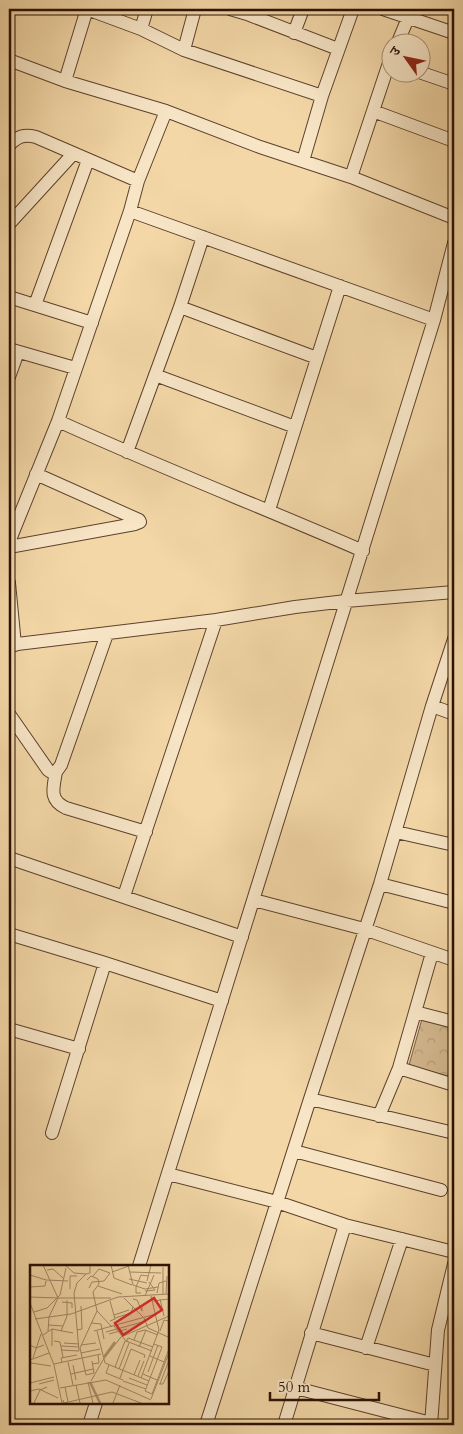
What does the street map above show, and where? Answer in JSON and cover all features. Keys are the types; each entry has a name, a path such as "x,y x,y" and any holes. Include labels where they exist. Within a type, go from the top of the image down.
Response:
{"street":[{"path":"64,80 87,9 141,29 184,50 322,96"},
{"path":"141,29 147,9"},
{"path":"184,50 195,9"},
{"path":"230,9 248,11 294,33 338,49"},
{"path":"294,33 302,9"},
{"path":"303,161 322,96 352,9"},
{"path":"383,9 454,33"},
{"path":"402,32 408,18"},
{"path":"9,60 64,80 166,111 260,147 351,178 454,218"},
{"path":"430,76 454,84"},
{"path":"351,178 383,82"},
{"path":"9,542 58,421 130,212 138,182 166,111"},
{"path":"373,111 454,142"},
{"path":"9,145 16,138 32,136 138,182"},
{"path":"9,224 73,154"},
{"path":"35,305 88,160"},
{"path":"130,212 434,320"},
{"path":"127,452 180,307 203,237"},
{"path":"139,1265 346,600 363,551 434,320 454,243"},
{"path":"269,510 340,286"},
{"path":"9,297 92,323"},
{"path":"180,307 317,358"},
{"path":"9,377 14,351 75,368"},
{"path":"155,375 295,427"},
{"path":"58,421 363,551"},
{"path":"9,547 140,522 124,512 36,474"},
{"path":"9,583 12,645 216,620 346,600 454,592"},
{"path":"124,896 216,620"},
{"path":"106,634 61,765 56,772 53,788 54,798 58,804 66,808 146,832"},
{"path":"206,1425 380,884 432,706 451,659 454,640"},
{"path":"432,706 454,714"},
{"path":"9,714 48,770 56,772"},
{"path":"396,832 454,844"},
{"path":"9,858 242,937"},
{"path":"380,884 454,902"},
{"path":"254,900 364,929 454,960"},
{"path":"9,934 222,1001"},
{"path":"379,1116 399,1068 432,953"},
{"path":"52,1133 105,963"},
{"path":"415,1012 454,1022"},
{"path":"9,1030 79,1049"},
{"path":"399,1068 454,1085"},
{"path":"310,1099 454,1133"},
{"path":"294,1151 441,1190"},
{"path":"168,1174 277,1202 345,1225 454,1252"},
{"path":"284,1425 345,1225"},
{"path":"366,1348 402,1239"},
{"path":"296,1388 428,1424 436,1366 438,1330 454,1264"},
{"path":"311,1333 436,1366"},
{"path":"89,1425 96,1404"}],"green space":[{"path":"422,1019 454,1029 454,1078 409,1065"}],"waterway":[{"path":"452,1425 452,1339 454,1331"}]}
